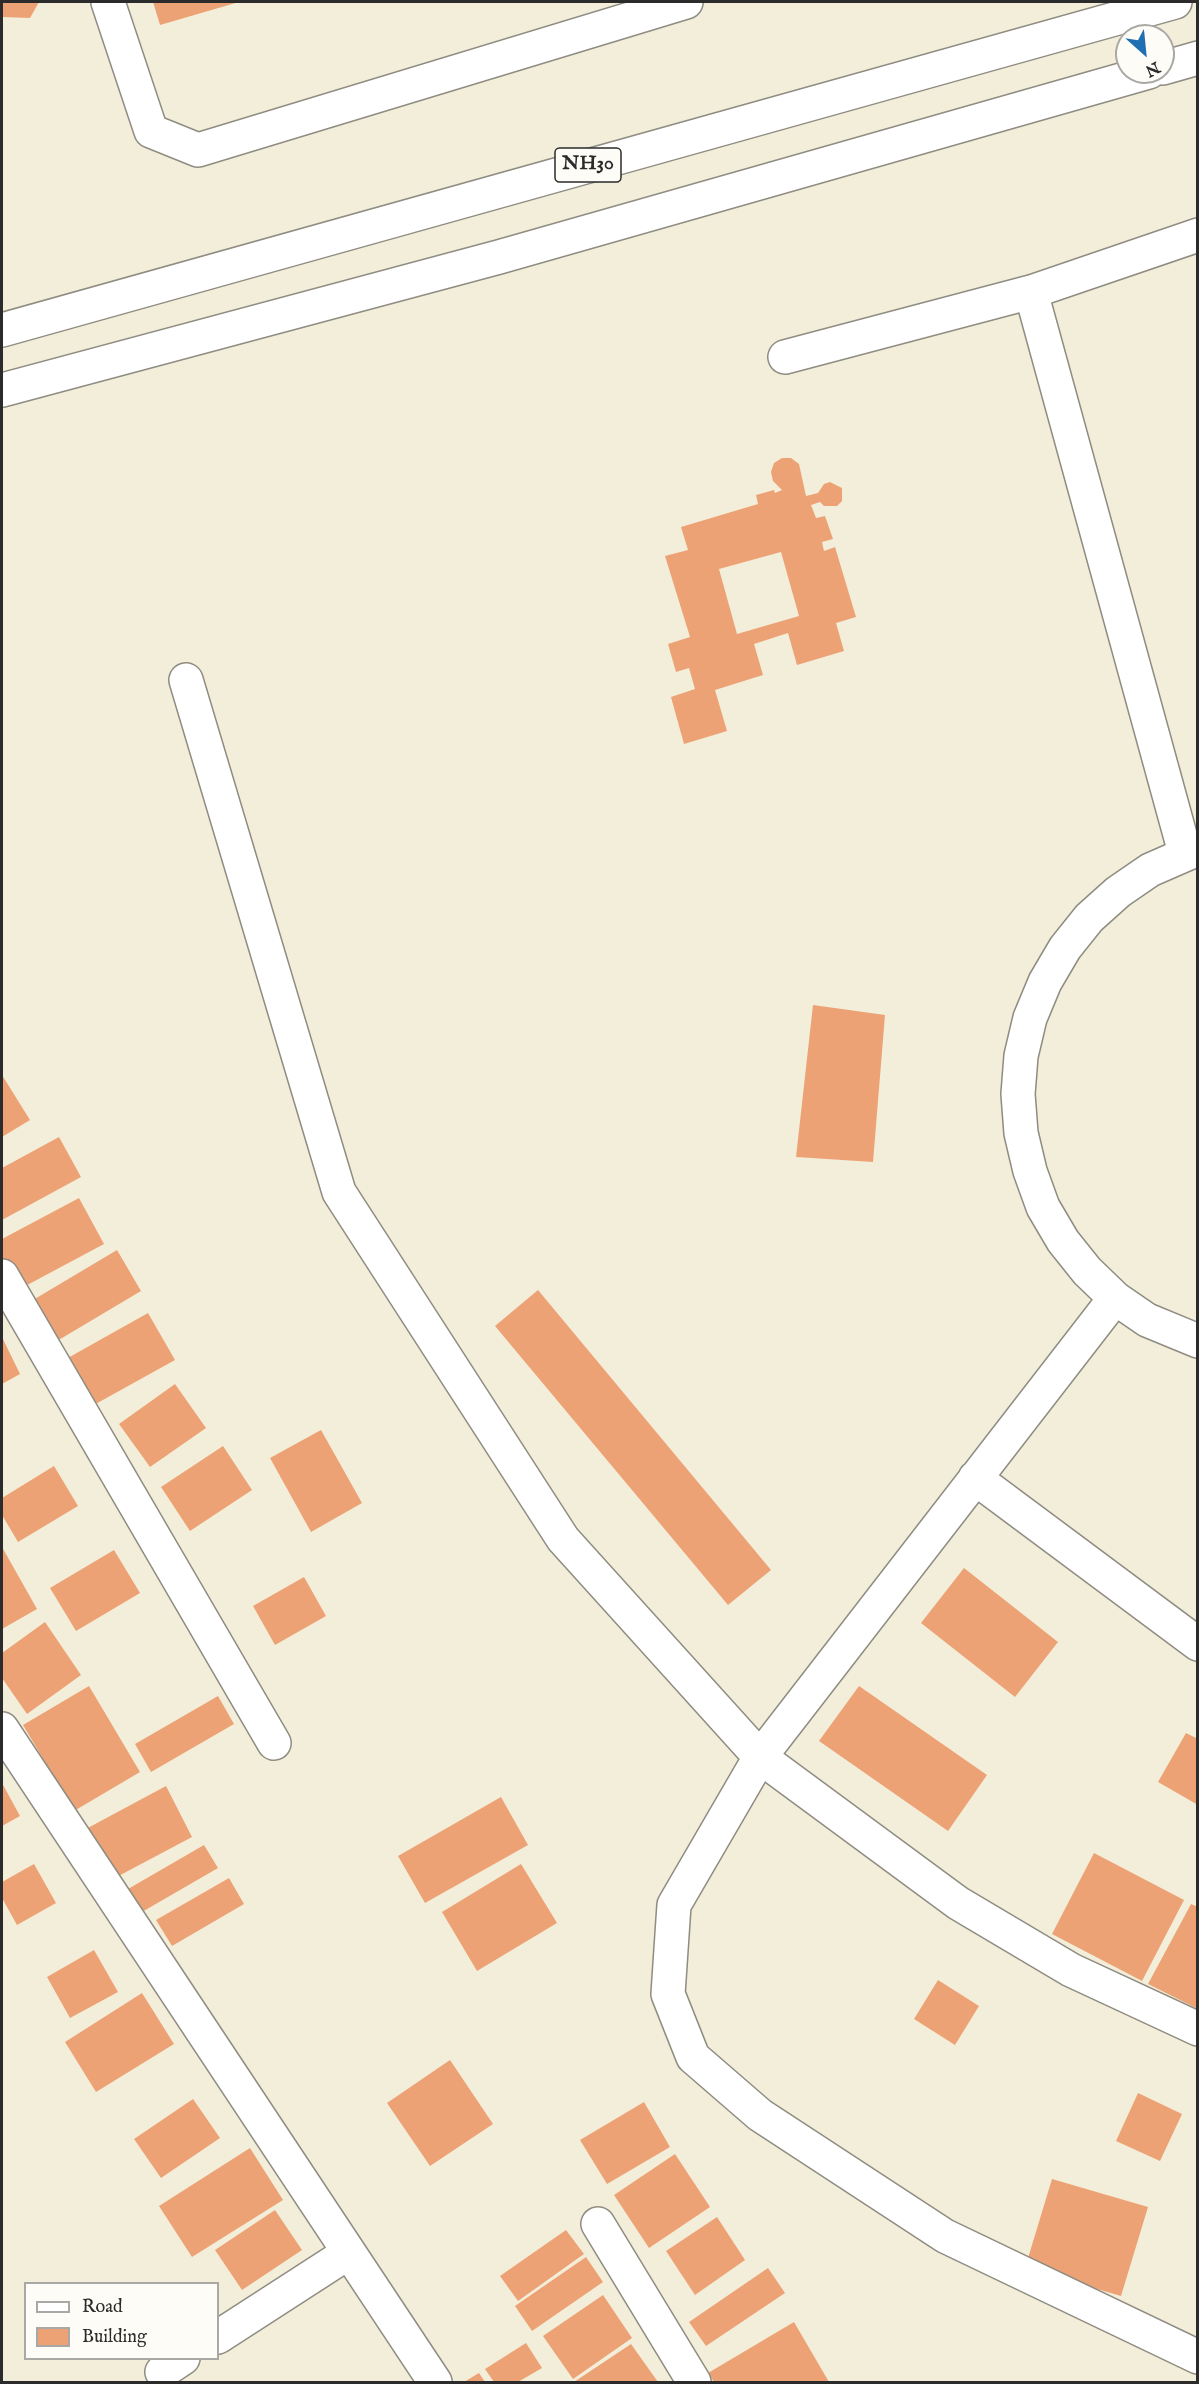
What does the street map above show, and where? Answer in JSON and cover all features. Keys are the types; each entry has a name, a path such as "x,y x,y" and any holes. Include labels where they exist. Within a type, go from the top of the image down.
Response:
{"main road":[{"path":"108,2 151,131 198,150 686,2"},
{"name":"NH30","path":"2,330 1175,2"},
{"path":"1175,64 1197,58"},
{"path":"2,390 499,257 1115,82"},
{"path":"785,357 1031,292 1197,235"},
{"path":"1031,292 1191,851 1150,870 1118,892 1089,918 1065,948 1045,982 1030,1018 1022,1056 1018,1094 1021,1133 1030,1171 1043,1207 1063,1241 1087,1271 1115,1298 1147,1320 1197,1341"},
{"path":"186,680 339,1192 563,1539 759,1757 958,1903 1071,1970 1197,2029"},
{"path":"2,1276 274,1743"},
{"path":"1115,1298 759,1757 674,1905 668,1994 693,2057 760,2115 945,2236 1197,2357"},
{"path":"975,1478 1197,1644"},
{"path":"2,1729 435,2382"},
{"path":"598,2224 694,2382"},
{"path":"219,2336 348,2253"}],"building":[{"path":"2,2 39,2 30,18 2,17"},
{"path":"153,2 239,2 160,25"},
{"path":"782,458 791,458 799,464 806,496 818,493 824,484 830,482 842,488 842,501 837,506 824,506 820,502 811,505 816,518 825,516 833,539 822,542 824,551 835,547 856,617 836,623 844,651 797,665 788,633 754,644 763,675 715,690 727,731 684,744 671,697 695,689 689,668 676,672 668,644 690,637 665,556 688,550 681,527 758,504 756,495 782,490 773,481 771,472 774,463","holes":["781,552 799,616 737,634 719,569"]},
{"path":"813,1005 885,1015 873,1162 796,1157"},
{"path":"2,1075 30,1120 2,1137"},
{"path":"59,1137 81,1177 2,1220 2,1168"},
{"path":"79,1198 104,1244 16,1291 2,1263 2,1239"},
{"path":"117,1250 141,1291 57,1341 33,1300"},
{"path":"538,1290 771,1570 728,1605 495,1326"},
{"path":"148,1313 175,1360 92,1406 66,1359"},
{"path":"2,1337 20,1374 2,1384"},
{"path":"175,1384 206,1428 150,1467 119,1424"},
{"path":"321,1430 362,1503 311,1532 270,1458"},
{"path":"223,1446 252,1490 190,1531 161,1487"},
{"path":"54,1466 78,1506 18,1542 2,1515 2,1498"},
{"path":"2,1547 37,1609 2,1629"},
{"path":"114,1550 140,1593 76,1631 50,1588"},
{"path":"964,1568 1058,1642 1015,1697 921,1623"},
{"path":"304,1577 326,1616 275,1645 253,1606"},
{"path":"45,1622 81,1675 27,1714 2,1678 2,1653"},
{"path":"89,1686 140,1772 74,1811 23,1725"},
{"path":"859,1686 987,1775 948,1831 819,1741"},
{"path":"218,1696 234,1724 151,1772 135,1744"},
{"path":"1186,1733 1198,1739 1198,1805 1158,1782"},
{"path":"2,1783 20,1816 2,1826"},
{"path":"166,1786 192,1837 111,1880 84,1830"},
{"path":"501,1797 528,1845 425,1903 398,1856"},
{"path":"204,1845 218,1868 142,1912 128,1889"},
{"path":"1094,1853 1184,1900 1142,1981 1052,1934"},
{"path":"34,1864 56,1903 17,1925 2,1898 2,1882"},
{"path":"521,1864 557,1923 477,1971 442,1912"},
{"path":"229,1878 244,1904 172,1946 156,1920"},
{"path":"1191,1904 1198,1907 1198,2009 1148,1984"},
{"path":"94,1950 118,1992 70,2018 47,1977"},
{"path":"938,1980 979,2006 955,2045 914,2019"},
{"path":"142,1993 174,2044 96,2092 65,2042"},
{"path":"450,2060 493,2124 430,2166 387,2103"},
{"path":"1138,2093 1182,2114 1160,2161 1116,2141"},
{"path":"193,2099 220,2138 161,2178 134,2139"},
{"path":"644,2102 670,2147 607,2184 580,2140"},
{"path":"250,2148 283,2200 192,2257 159,2206"},
{"path":"675,2154 710,2207 649,2248 614,2195"},
{"path":"1052,2179 1148,2207 1121,2296 1025,2268"},
{"path":"275,2210 302,2250 242,2290 215,2250"},
{"path":"717,2217 745,2260 695,2295 666,2251"},
{"path":"566,2230 584,2254 518,2301 500,2276"},
{"path":"586,2257 603,2282 532,2331 515,2306"},
{"path":"768,2268 785,2293 706,2346 689,2322"},
{"path":"603,2295 632,2338 573,2379 543,2336"},
{"path":"794,2322 829,2382 714,2382 708,2373"},
{"path":"526,2343 542,2368 518,2382 494,2382 485,2369"},
{"path":"631,2344 658,2382 574,2382"},
{"path":"479,2373 485,2382 464,2382"}]}
